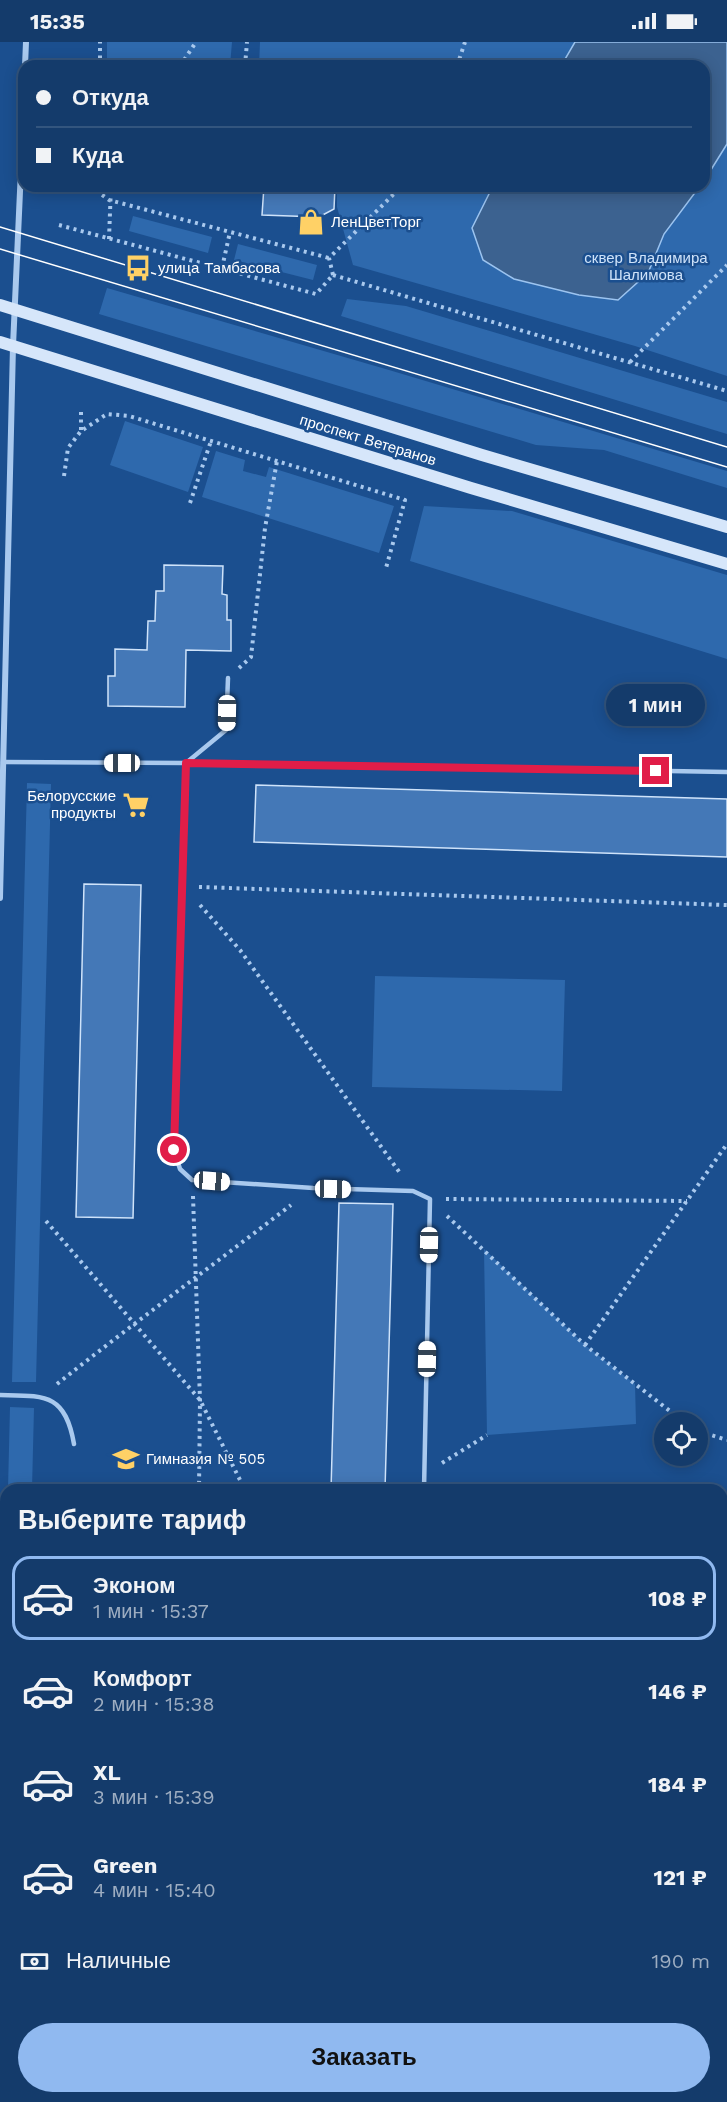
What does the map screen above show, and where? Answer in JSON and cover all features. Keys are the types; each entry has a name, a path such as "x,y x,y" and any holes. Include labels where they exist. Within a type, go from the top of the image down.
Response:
{"main road":[{"name":"проспект Ветеранов","path":"0,305 482,455 727,527"},
{"name":"проспект Ветеранов","path":"0,342 471,488 727,564"}],"street":[{"path":"25,60 26,42"},
{"path":"0,898 4,604 20,192"}],"lane":[{"path":"228,678 226,730 186,763 174,1150 180,1169 192,1180 313,1188 413,1191 430,1199 424,1484"},
{"path":"3,762 727,772"},
{"path":"0,1395 42,1396 59,1406 70,1423 74,1444"}],"path":[{"path":"100,42 100,60"},
{"path":"184,60 196,42"},
{"path":"246,60 247,42"},
{"path":"458,60 465,42"},
{"path":"98,192 109,200 329,258"},
{"path":"109,239 110,192"},
{"path":"329,258 396,192"},
{"path":"59,225 316,294 333,275"},
{"path":"222,268 230,232"},
{"path":"329,258 333,275"},
{"path":"630,362 727,265"},
{"path":"333,275 727,391"},
{"path":"81,410 81,431"},
{"path":"64,476 68,448 81,431 107,414 129,416 405,500 386,568"},
{"path":"190,503 211,441"},
{"path":"228,678 251,657 265,528 277,461"},
{"path":"183,887 727,905"},
{"path":"183,887 240,950 413,1191"},
{"path":"585,1345 727,1144"},
{"path":"192,1180 200,1400 199,1484"},
{"path":"42,1396 134,1323 196,1279 313,1188"},
{"path":"430,1199 687,1201"},
{"path":"430,1199 585,1345 671,1412"},
{"path":"46,1221 200,1400 242,1484"},
{"path":"708,1434 727,1440"},
{"path":"424,1473 487,1435"}],"green space":[{"path":"107,42 232,42 230,60 107,60"},
{"name":"сквер Владимира Шалимова","path":"260,42 727,42 727,376 635,346 353,265 337,207 337,192 710,192 710,60 259,60"},
{"path":"133,216 212,237 208,253 129,231"},
{"path":"238,244 317,265 313,280 234,260"},
{"path":"107,288 727,471 727,488 604,450 536,445 99,314"},
{"path":"347,299 406,306 727,402 727,434 341,316"},
{"path":"125,421 203,447 188,492 110,465"},
{"path":"216,451 245,460 243,471 266,477 269,467 394,506 379,553 202,497"},
{"path":"424,506 512,511 727,575 727,659 410,561"},
{"path":"27,783 51,784 36,1382 12,1382"},
{"path":"375,976 565,980 562,1091 372,1087"},
{"path":"484,1249 585,1345 635,1384 636,1424 487,1435"},
{"path":"10,1407 34,1408 32,1484 8,1484"}],"shaded area":[{"path":"575,42 727,42 727,144 710,171 710,60 564,60"},
{"path":"490,192 696,192 664,234 648,273 618,300 579,295 514,279 483,260 472,228"}],"building":[{"path":"264,192 335,192 334,209 319,217 262,215"},
{"path":"164,565 223,566 222,594 227,595 227,620 231,620 231,651 186,650 185,707 108,706 108,676 115,676 115,649 147,650 148,621 155,621 156,591 164,591"},
{"path":"256,785 727,799 727,857 254,842"},
{"path":"84,884 141,885 133,1218 76,1217"},
{"path":"339,1203 393,1204 385,1484 331,1484"}],"tram line":[{"path":"0,227 727,447"},
{"path":"0,249 727,467"}],"place":[{"name":"ЛенЦветТорг","path":"311,222"},
{"name":"улица Тамбасова","path":"138,268"},
{"name":"Белорусские продукты","path":"136,805"},
{"name":"Гимназия № 505","path":"126,1459"}],"route":[{"path":"174,1150 186,763 656,771"}]}
